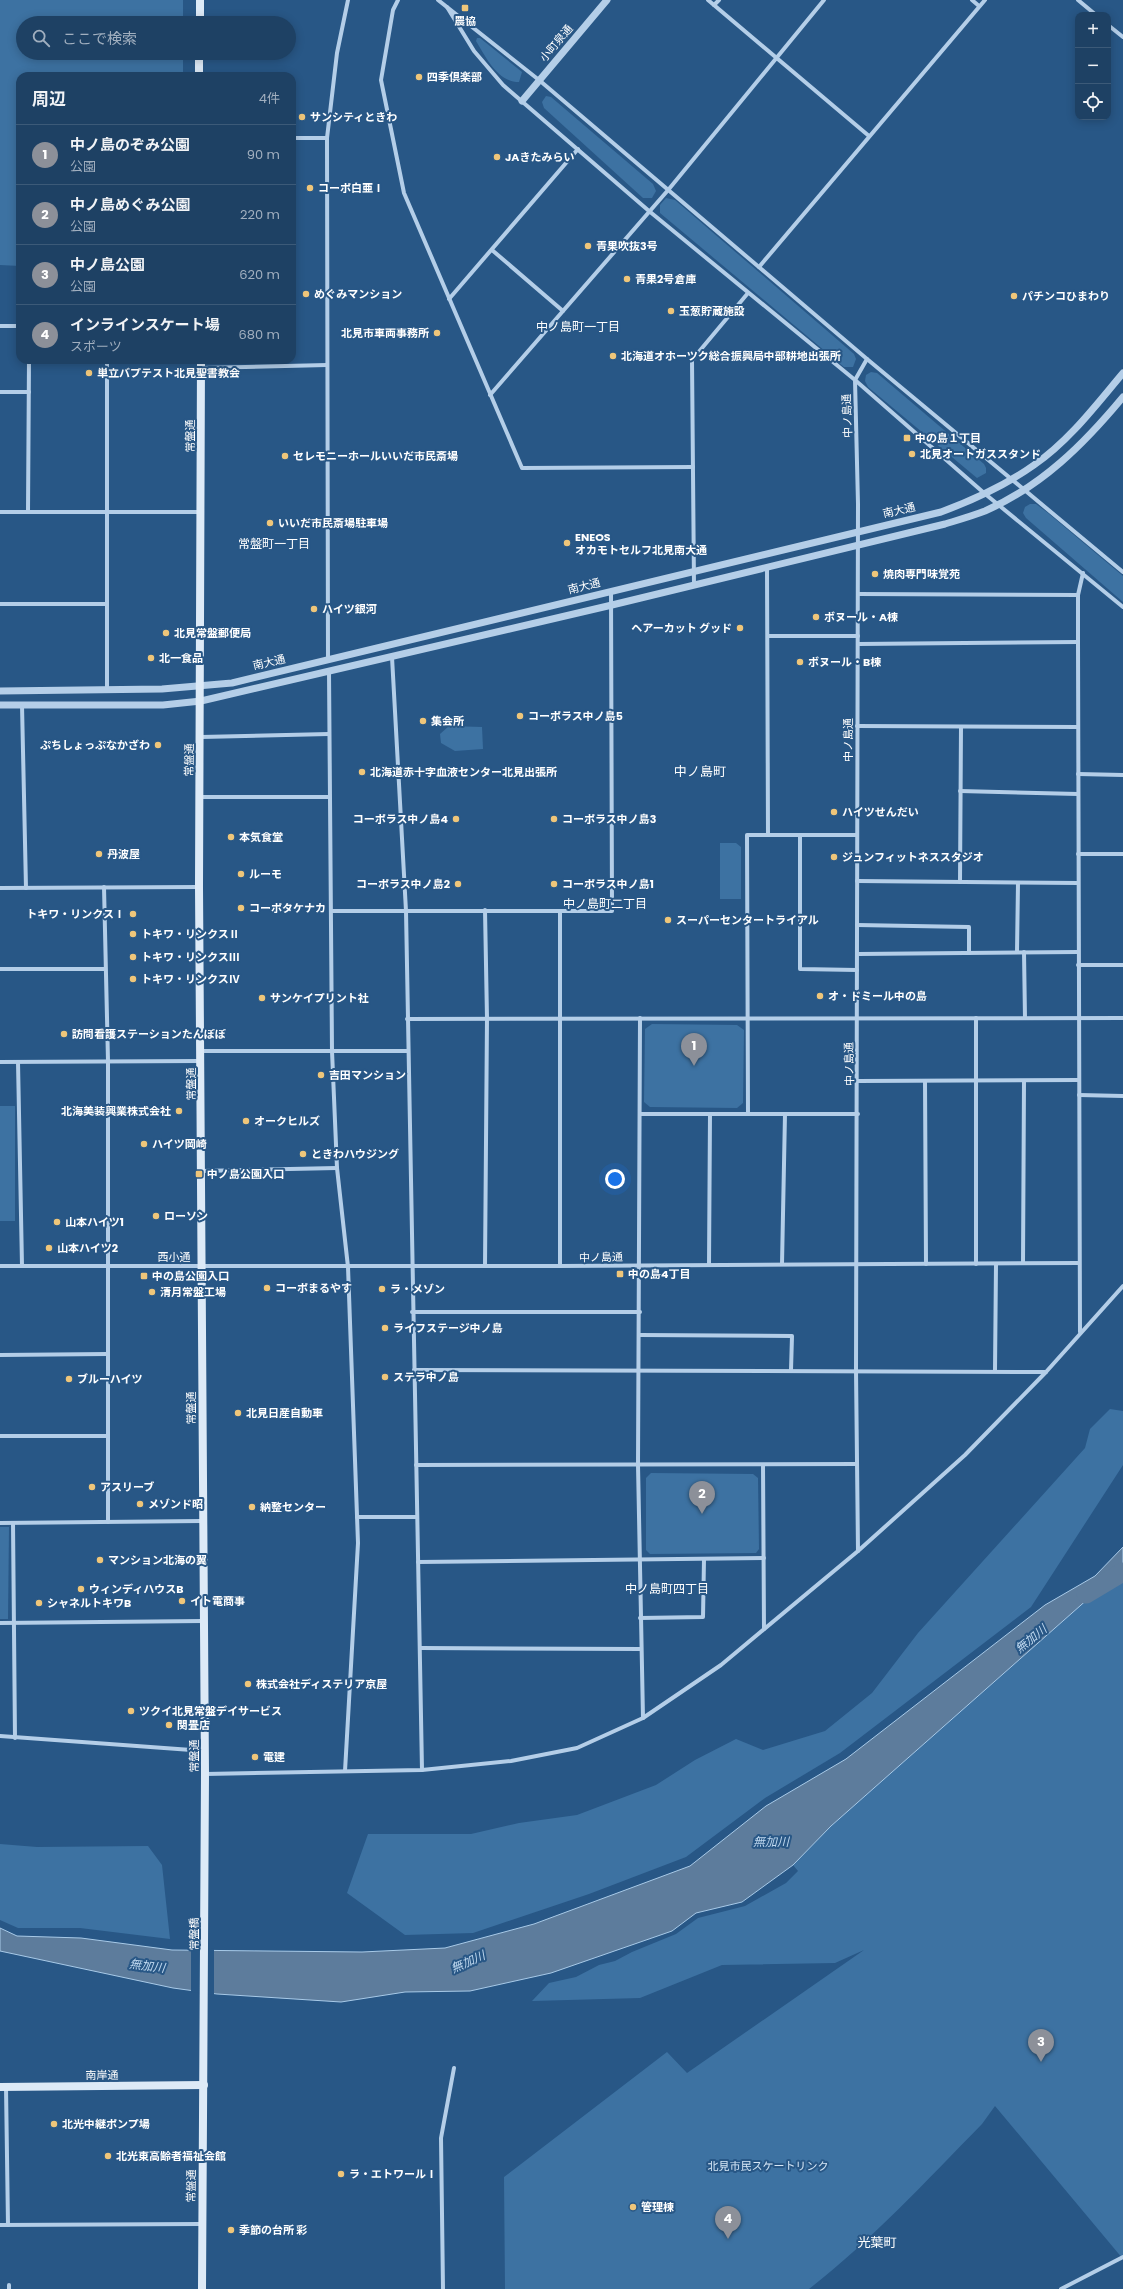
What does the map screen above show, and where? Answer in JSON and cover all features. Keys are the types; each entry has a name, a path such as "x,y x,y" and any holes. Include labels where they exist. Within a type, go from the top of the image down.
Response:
{"main road":[{"path":"200,0 200,16"},
{"path":"199,60 199,72"},
{"name":"常盤通","path":"201,364 201,737 199,887 202,1051 202,1521 205,1808"},
{"name":"常盤橋","path":"204,2059 205,1808"},
{"name":"常盤通","path":"202,2289 201,2224 204,2059"},
{"name":"南岸通","path":"3,2087 204,2084"}],"street":[{"path":"328,659 327,138 337,53 348,0"},
{"path":"398,0 393,10 381,80 404,193 522,468 693,466"},
{"path":"438,0 539,80 669,189 866,359 1012,478 1123,572"},
{"name":"小町泉通","path":"522,101 607,0"},
{"path":"708,0 869,136"},
{"path":"714,5 719,0"},
{"path":"490,395 669,189 824,0"},
{"path":"972,0 979,6"},
{"path":"759,267 984,0"},
{"path":"1078,0 1092,12"},
{"path":"447,7 474,51 503,85 649,211 855,380 984,493 1123,607"},
{"path":"1111,27 1123,37"},
{"path":"296,138 327,138"},
{"path":"449,299 578,149"},
{"path":"492,250 563,311"},
{"path":"694,585 692,360 748,293"},
{"path":"0,326 16,326"},
{"name":"中ノ島通","path":"348,1267 857,1264 858,594 856,545 855,380 866,359"},
{"path":"28,512 29,364"},
{"path":"107,364 107,689"},
{"path":"201,364 328,365"},
{"name":"南大通","path":"0,691 162,689 232,682 941,512 984,493 1034,466 1083,420 1123,373"},
{"path":"0,392 29,392"},
{"path":"0,705 163,705 201,701 612,605 945,524 985,511 1024,489 1064,461 1096,429 1123,397"},
{"path":"0,512 201,512"},
{"path":"767,568 768,835"},
{"path":"1080,1332 1078,595 1083,573"},
{"path":"331,911 612,911 611,591"},
{"path":"858,594 1078,595"},
{"path":"0,604 107,604"},
{"path":"768,636 858,636"},
{"path":"858,644 1078,642"},
{"path":"392,657 406,911 411,1267 421,1648 422,1770"},
{"path":"329,672 332,1051 337,1168 348,1267 358,1543 345,1771"},
{"path":"22,705 26,888"},
{"path":"857,726 1078,727"},
{"path":"960,882 961,727"},
{"path":"201,737 329,734"},
{"path":"1078,774 1123,775"},
{"path":"960,791 1078,794"},
{"path":"200,797 330,796"},
{"path":"748,1114 749,1017 746,835 857,835"},
{"path":"800,835 800,969 857,970"},
{"path":"1078,854 1123,854"},
{"path":"857,881 1078,883"},
{"path":"1017,952 1018,883"},
{"path":"0,888 199,887"},
{"path":"104,888 108,1061 108,1522"},
{"path":"484,910 486,1018 485,1266"},
{"path":"560,911 560,1266"},
{"path":"858,925 969,927 969,953"},
{"path":"1024,952 1025,1018"},
{"path":"858,954 1078,952"},
{"path":"1078,965 1123,965"},
{"path":"0,969 106,969"},
{"path":"407,1019 749,1017 1123,1018"},
{"path":"640,1018 640,1370 638,1465 643,1718"},
{"path":"976,1018 976,1264"},
{"path":"202,1051 408,1051"},
{"path":"0,1062 202,1061"},
{"path":"18,1062 22,1266"},
{"path":"858,1081 1079,1080"},
{"path":"925,1081 926,1264"},
{"path":"1023,1264 1024,1081"},
{"path":"1079,1095 1123,1096"},
{"path":"640,1114 858,1114"},
{"path":"709,1265 710,1114"},
{"path":"782,1264 785,1114"},
{"path":"202,1171 337,1168"},
{"path":"858,1551 856,1370 857,1264 1079,1263"},
{"path":"995,1371 996,1264"},
{"name":"西小通","path":"0,1266 348,1267"},
{"path":"205,1774 422,1770 511,1761 577,1748 643,1718 721,1664 764,1629 858,1551 965,1455 1046,1372 1080,1332 1123,1286"},
{"path":"412,1312 640,1312"},
{"path":"640,1335 792,1336 791,1370"},
{"path":"0,1355 108,1354"},
{"path":"414,1370 856,1370 1046,1372"},
{"path":"0,1436 108,1436"},
{"path":"416,1465 857,1464"},
{"path":"763,1465 764,1629"},
{"path":"357,1517 417,1516"},
{"path":"0,1523 202,1521"},
{"path":"13,1523 15,1738"},
{"path":"418,1562 764,1558"},
{"path":"640,1618 703,1617 704,1559"},
{"path":"0,1623 204,1621"},
{"path":"421,1648 641,1649"},
{"path":"0,1736 205,1751"},
{"path":"443,2289 441,2138 454,2068"},
{"path":"3,2087 8,2225"},
{"path":"0,2225 201,2224"},
{"path":"1061,2289 1123,2256"}],"green space":[{"path":"0,0 183,0 183,16 16,16 16,60 183,60 183,72 16,72 16,266 0,265"},
{"path":"477,38 480,38 522,72 519,82 504,78 493,68 476,41"},
{"path":"546,96 551,97 653,184 656,191 652,198 643,198 544,108 542,102"},
{"path":"666,198 675,200 854,354 856,359 853,367 844,367 660,213 660,205"},
{"path":"871,372 877,373 984,464 986,473 977,478 868,387 865,381 866,375"},
{"path":"1030,504 1036,504 1048,513 1123,576 1123,602 1026,518 1023,513 1025,507"},
{"path":"449,726 482,727 483,749 455,751 441,743 440,734"},
{"path":"720,843 736,843 741,847 741,899 720,899"},
{"path":"652,1024 737,1025 744,1030 743,1103 737,1108 650,1107 644,1102 645,1029"},
{"path":"0,1106 15,1106 15,1221 0,1221"},
{"path":"1110,1409 1123,1411 1123,1465 1031,1607 840,1753 765,1798 686,1857 589,1894 473,1933 405,1935 347,1893 368,1834 471,1834 519,1823 577,1815 656,1785 695,1760 736,1739 763,1750 825,1731 872,1693 918,1633 1085,1448 1090,1429"},
{"path":"651,1473 753,1474 758,1478 759,1549 756,1553 650,1554 646,1550 646,1478"},
{"path":"0,1527 9,1527 8,1619 0,1619"},
{"name":"北見市民スケートリンク","path":"1123,1563 1123,2259 995,2106 982,2124 898,2210 855,2251 809,2289 505,2289 504,2177 667,2052 687,2073 864,1950 835,1963 722,1965 640,1998 532,2001 549,1983 576,1977 599,1965 615,1961 632,1952 676,1934 698,1918 745,1906 786,1883 798,1871 793,1865 831,1826 1115,1575"},
{"path":"0,1844 37,1847 148,1846 162,1865 170,1939 80,1928 18,1928 0,1920"}],"water":[{"name":"無加川","path":"1123,1547 1123,1563 1115,1575 831,1826 793,1865 742,1902 696,1913 672,1931 551,1973 470,1991 405,1992 341,2002 217,1994 173,1988 0,1951 0,1928 17,1936 81,1938 172,1950 362,1952 445,1948 534,1924 690,1866 766,1806 846,1759 1045,1605 1095,1576"}],"pier":[{"path":"191,1948 214,1949 214,1995 191,1992"}],"waterway":[{"name":"無加川","path":"1086,1594 1123,1572"}],"place":[{"name":"農協","path":"465,8"},
{"name":"四季倶楽部","path":"419,77"},
{"name":"サンシティときわ","path":"302,117"},
{"name":"JAきたみらい","path":"497,157"},
{"name":"コーポ白亜Ⅰ","path":"310,188"},
{"name":"青果吹抜3号","path":"588,246"},
{"name":"青果2号倉庫","path":"627,279"},
{"name":"めぐみマンション","path":"306,294"},
{"name":"パチンコひまわり","path":"1014,296"},
{"name":"玉葱貯蔵施設","path":"671,311"},
{"name":"北見市車両事務所","path":"437,333"},
{"name":"北海道オホーツク総合振興局中部耕地出張所","path":"613,356"},
{"name":"単立バプテスト北見聖書教会","path":"89,373"},
{"name":"中の島１丁目","path":"907,438"},
{"name":"北見オートガススタンド","path":"912,454"},
{"name":"セレモニーホールいいだ市民斎場","path":"285,456"},
{"name":"いいだ市民斎場駐車場","path":"270,523"},
{"name":"ENEOS オカモトセルフ北見南大通","path":"567,543"},
{"name":"焼肉専門味覚苑","path":"875,574"},
{"name":"ハイツ銀河","path":"314,609"},
{"name":"ボヌール・A棟","path":"816,617"},
{"name":"ヘアーカット グッド","path":"740,628"},
{"name":"北見常盤郵便局","path":"166,633"},
{"name":"北一食品","path":"151,658"},
{"name":"ボヌール・B棟","path":"800,662"},
{"name":"コーポラス中ノ島5","path":"520,716"},
{"name":"集会所","path":"423,721"},
{"name":"ぷちしょっぷなかざわ","path":"158,745"},
{"name":"北海道赤十字血液センター北見出張所","path":"362,772"},
{"name":"ハイツせんだい","path":"834,812"},
{"name":"コーポラス中ノ島4","path":"456,819"},
{"name":"コーポラス中ノ島3","path":"554,819"},
{"name":"本気食堂","path":"231,837"},
{"name":"丹波屋","path":"99,854"},
{"name":"ジュンフィットネススタジオ","path":"834,857"},
{"name":"ルーモ","path":"241,874"},
{"name":"コーポラス中ノ島2","path":"458,884"},
{"name":"コーポラス中ノ島1","path":"554,884"},
{"name":"コーポタケナカ","path":"241,908"},
{"name":"トキワ・リンクスⅠ","path":"133,914"},
{"name":"スーパーセンタートライアル","path":"668,920"},
{"name":"トキワ・リンクスⅡ","path":"133,934"},
{"name":"トキワ・リンクスⅢ","path":"133,957"},
{"name":"トキワ・リンクスⅣ","path":"133,979"},
{"name":"オ・ドミール中の島","path":"820,996"},
{"name":"サンケイプリント社","path":"262,998"},
{"name":"訪問看護ステーションたんぽぽ","path":"64,1034"},
{"name":"中ノ島のぞみ公園","path":"694,1066"},
{"name":"吉田マンション","path":"321,1075"},
{"name":"北海美装興業株式会社","path":"179,1111"},
{"name":"オークヒルズ","path":"246,1121"},
{"name":"ハイツ岡崎","path":"144,1144"},
{"name":"ときわハウジング","path":"303,1154"},
{"name":"中ノ島公園入口","path":"199,1174"},
{"name":"ローソン","path":"156,1216"},
{"name":"山本ハイツ1","path":"57,1222"},
{"name":"山本ハイツ2","path":"49,1248"},
{"name":"中の島4丁目","path":"620,1274"},
{"name":"中の島公園入口","path":"144,1276"},
{"name":"コーポまるやす","path":"267,1288"},
{"name":"ラ・メゾン","path":"382,1289"},
{"name":"清月常盤工場","path":"152,1292"},
{"name":"ライフステージ中ノ島","path":"385,1328"},
{"name":"ステラ中ノ島","path":"385,1377"},
{"name":"ブルーハイツ","path":"69,1379"},
{"name":"北見日産自動車","path":"238,1413"},
{"name":"アスリーブ","path":"92,1487"},
{"name":"メゾンド昭","path":"140,1504"},
{"name":"納整センター","path":"252,1507"},
{"name":"中ノ島めぐみ公園","path":"702,1514"},
{"name":"マンション北海の翼","path":"100,1560"},
{"name":"ウィンディハウスB","path":"81,1589"},
{"name":"イト電商事","path":"182,1601"},
{"name":"シャネルトキワB","path":"39,1603"},
{"name":"株式会社ディステリア京屋","path":"248,1684"},
{"name":"ツクイ北見常盤デイサービス","path":"131,1711"},
{"name":"関畳店","path":"169,1725"},
{"name":"電建","path":"255,1757"},
{"name":"中ノ島公園","path":"1041,2062"},
{"name":"北光中継ポンプ場","path":"54,2124"},
{"name":"北光東高齢者福祉会館","path":"108,2156"},
{"name":"ラ・エトワールⅠ","path":"341,2174"},
{"name":"管理棟","path":"633,2207"},
{"name":"季節の台所 彩","path":"231,2230"},
{"name":"インラインスケート場","path":"728,2239"}],"district":[{"name":"中ノ島町一丁目","path":"578,327"},
{"name":"常盤町一丁目","path":"274,544"},
{"name":"中ノ島町","path":"700,771"},
{"name":"中ノ島町二丁目","path":"605,904"},
{"name":"中ノ島町四丁目","path":"667,1589"},
{"name":"光葉町","path":"877,2242"}]}
